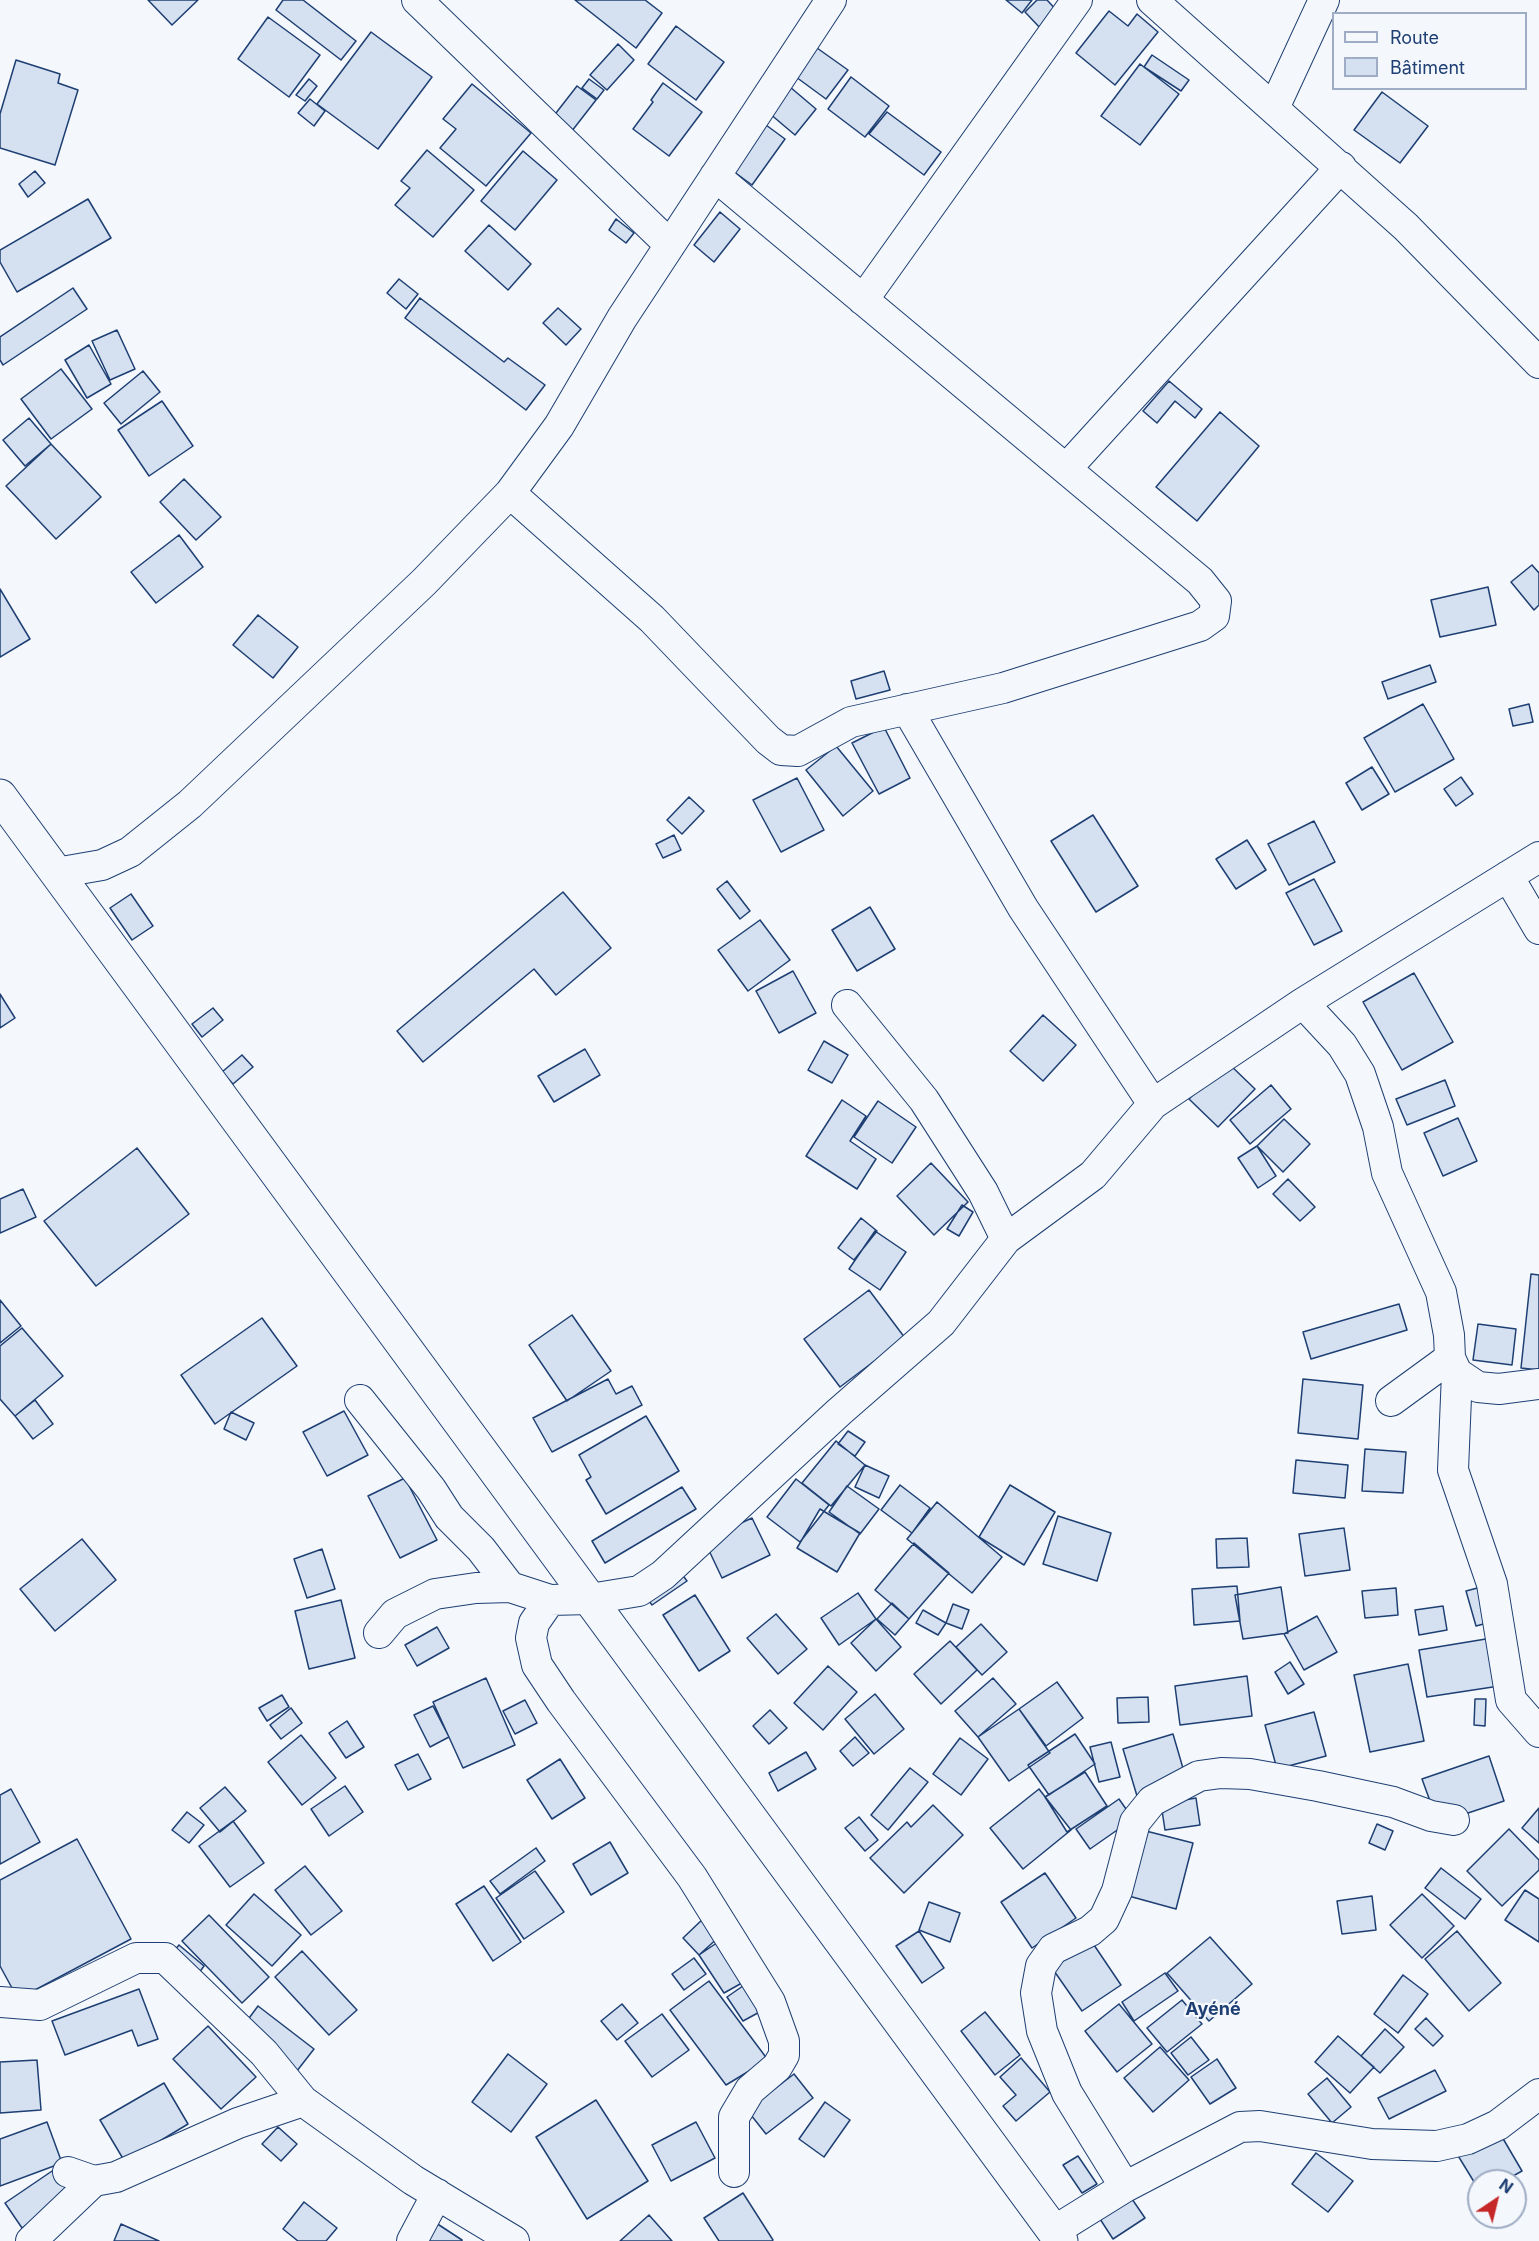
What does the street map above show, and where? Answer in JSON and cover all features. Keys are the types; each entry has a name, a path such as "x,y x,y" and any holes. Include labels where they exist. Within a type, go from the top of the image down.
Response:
{"main road":[{"path":"0,796 9,828 56,873 1057,2236"}],"street":[{"path":"417,0 670,245"},
{"path":"56,873 102,865 130,852 190,804 424,582 510,493 559,426 622,318 831,0"},
{"path":"863,300 1077,0"},
{"path":"1152,0 1406,227 1539,363"},
{"path":"1274,108 1324,0"},
{"path":"1066,469 1341,167"},
{"path":"510,493 652,619 768,740 781,750 798,751 851,722 1003,688 1200,626 1214,616 1216,601 1200,581 715,176"},
{"path":"907,709 1023,908 1153,1104"},
{"path":"379,1633 395,1614 435,1594 477,1588 510,1587 550,1600 590,1599 639,1591 663,1575 839,1412 941,1323 1006,1239 1093,1175 1153,1104 1303,1003 1539,857"},
{"path":"1508,876 1539,929"},
{"path":"1303,1003 1342,1045 1360,1074 1378,1127 1387,1173 1441,1292 1453,1366 1453,1470 1492,1584 1511,1700 1539,1732"},
{"path":"848,1005 924,1100 983,1192 1006,1239"},
{"path":"1453,1366 1478,1387 1499,1389 1539,1384"},
{"path":"1391,1401 1453,1366"},
{"path":"360,1400 431,1489 449,1517 481,1549 510,1587"},
{"path":"550,1600 534,1623 531,1638 537,1665 561,1701 692,1877 770,2002 784,2042 784,2055 777,2067 750,2090 734,2117 734,2172"},
{"path":"1125,2187 1067,2093 1042,2031 1036,1993 1041,1966 1053,1949 1090,1931 1104,1919 1117,1891 1135,1822 1152,1801 1198,1776 1221,1773 1250,1774 1372,1797 1431,1816 1454,1820"},
{"path":"0,2002 40,2005 136,1958 165,1958 264,2053 303,2102 413,2180 514,2241"},
{"path":"1057,2236 1125,2187 1240,2127 1260,2126 1372,2144 1437,2146 1468,2139 1498,2125 1539,2094"},
{"path":"31,2241 81,2176 116,2177 238,2123 303,2102"},
{"path":"412,2241 437,2194"}],"building":[{"path":"148,0 198,0 172,25"},
{"path":"283,0 303,0 356,41 341,60 276,10"},
{"path":"575,0 645,0 662,13 636,48"},
{"path":"1006,0 1032,0 1022,13"},
{"path":"1037,0 1047,0 1061,15 1043,31 1025,12"},
{"path":"1109,11 1128,26 1137,14 1158,32 1115,85 1076,53"},
{"path":"268,17 320,55 289,97 238,59"},
{"path":"676,26 724,62 696,100 648,64"},
{"path":"371,32 432,77 378,149 317,104"},
{"path":"618,44 634,60 607,90 590,75"},
{"path":"817,48 848,70 826,99 796,77"},
{"path":"1152,55 1189,80 1181,91 1144,67"},
{"path":"16,60 60,74 58,83 78,90 55,165 0,148 0,114"},
{"path":"1140,64 1179,94 1140,145 1101,116"},
{"path":"851,77 889,106 865,137 828,109"},
{"path":"309,79 317,86 305,101 296,95"},
{"path":"589,79 604,90 597,99 582,88"},
{"path":"663,83 702,112 669,156 633,129 653,102 651,100"},
{"path":"472,84 531,133 486,186 440,148 456,129 443,119"},
{"path":"577,86 596,100 568,136 549,122"},
{"path":"790,87 816,109 795,135 769,113"},
{"path":"1382,92 1428,126 1400,163 1354,130"},
{"path":"310,99 325,111 314,126 298,113"},
{"path":"887,112 941,152 924,175 869,134"},
{"path":"766,125 785,139 752,185 733,171"},
{"path":"427,150 474,190 433,237 395,205 410,188 401,181"},
{"path":"523,151 557,180 515,230 481,201"},
{"path":"35,171 45,183 28,197 19,184"},
{"path":"88,199 111,238 17,292 0,262 0,250"},
{"path":"720,212 740,229 714,262 694,245"},
{"path":"616,219 634,233 626,243 609,230"},
{"path":"489,225 531,264 508,290 465,251"},
{"path":"399,279 418,294 406,309 387,293"},
{"path":"73,288 87,309 3,365 0,360 0,337"},
{"path":"420,298 504,362 508,358 545,385 526,410 405,318"},
{"path":"558,308 581,329 566,345 543,323"},
{"path":"117,330 135,369 110,380 92,341"},
{"path":"89,345 111,384 87,398 65,360"},
{"path":"61,369 92,409 51,439 21,399"},
{"path":"143,371 160,392 121,424 104,403"},
{"path":"1169,381 1202,409 1195,418 1175,401 1157,423 1143,411"},
{"path":"162,401 193,446 149,476 118,430"},
{"path":"1220,412 1259,446 1197,521 1156,487"},
{"path":"29,418 51,444 25,466 3,440"},
{"path":"51,444 101,497 56,539 6,486"},
{"path":"184,479 221,517 196,540 160,502"},
{"path":"179,535 203,567 156,603 131,572"},
{"path":"1532,565 1539,573 1539,605 1534,610 1511,582"},
{"path":"1488,587 1496,625 1440,637 1431,600"},
{"path":"0,589 30,639 0,657"},
{"path":"258,615 298,647 273,678 233,645"},
{"path":"1430,665 1436,682 1388,699 1382,682"},
{"path":"884,671 890,690 856,699 851,681"},
{"path":"1423,704 1454,759 1395,792 1364,738"},
{"path":"1529,704 1533,722 1513,726 1509,709"},
{"path":"884,727 910,778 879,794 852,743"},
{"path":"836,746 873,791 843,816 806,770"},
{"path":"1372,767 1389,794 1362,810 1346,783"},
{"path":"1461,777 1473,794 1456,806 1444,789"},
{"path":"797,778 824,830 781,852 753,800"},
{"path":"689,797 704,811 682,834 667,820"},
{"path":"1093,815 1138,886 1096,912 1051,841"},
{"path":"1314,821 1335,862 1289,885 1268,844"},
{"path":"674,835 681,850 663,858 656,844"},
{"path":"1247,840 1266,870 1236,889 1216,859"},
{"path":"1314,879 1342,931 1314,945 1286,893"},
{"path":"727,881 750,911 740,919 717,889"},
{"path":"563,892 611,948 556,995 534,969 423,1062 397,1031"},
{"path":"131,894 153,926 132,940 110,908"},
{"path":"870,907 895,949 857,971 832,930"},
{"path":"760,920 790,960 748,991 718,950"},
{"path":"793,971 816,1013 779,1033 756,991"},
{"path":"1414,973 1453,1042 1402,1070 1363,1002"},
{"path":"0,994 15,1018 0,1028"},
{"path":"213,1008 223,1020 202,1037 192,1024"},
{"path":"1043,1015 1076,1045 1043,1081 1010,1051"},
{"path":"824,1041 848,1055 832,1083 808,1070"},
{"path":"585,1049 600,1075 554,1102 538,1076"},
{"path":"242,1055 253,1067 233,1084 222,1072"},
{"path":"1226,1061 1255,1089 1218,1127 1189,1099"},
{"path":"1445,1080 1455,1106 1407,1125 1396,1099"},
{"path":"1271,1085 1291,1109 1250,1144 1230,1120"},
{"path":"842,1100 866,1116 850,1141 876,1159 857,1189 806,1156"},
{"path":"878,1101 916,1127 892,1163 854,1137"},
{"path":"1458,1118 1477,1161 1443,1176 1424,1133"},
{"path":"1284,1119 1310,1144 1283,1172 1257,1146"},
{"path":"1257,1146 1276,1176 1258,1188 1238,1158"},
{"path":"137,1148 189,1214 96,1286 44,1221"},
{"path":"931,1163 968,1202 934,1235 897,1196"},
{"path":"1288,1179 1315,1207 1300,1221 1273,1194"},
{"path":"23,1189 36,1217 0,1233 0,1199"},
{"path":"962,1205 973,1212 959,1236 947,1229"},
{"path":"861,1218 877,1231 854,1260 838,1248"},
{"path":"875,1231 906,1252 880,1290 849,1269"},
{"path":"1531,1274 1539,1275 1539,1370 1521,1368"},
{"path":"869,1290 905,1338 840,1387 804,1339"},
{"path":"0,1300 21,1326 0,1343"},
{"path":"1399,1304 1407,1330 1311,1359 1303,1332"},
{"path":"572,1315 611,1371 567,1401 529,1345"},
{"path":"262,1318 297,1366 215,1424 181,1375"},
{"path":"1478,1324 1516,1329 1512,1365 1473,1360"},
{"path":"22,1328 63,1376 15,1416 0,1399 0,1346"},
{"path":"608,1379 616,1394 632,1386 642,1405 552,1452 533,1418"},
{"path":"1303,1379 1363,1385 1358,1439 1298,1433"},
{"path":"35,1400 53,1424 33,1439 15,1416"},
{"path":"344,1411 368,1455 327,1476 303,1432"},
{"path":"231,1412 254,1423 246,1440 224,1429"},
{"path":"646,1416 679,1471 606,1514 586,1480 591,1477 579,1455"},
{"path":"848,1431 865,1442 855,1456 838,1444"},
{"path":"836,1441 865,1465 831,1506 802,1483"},
{"path":"1365,1449 1406,1452 1403,1493 1362,1491"},
{"path":"1296,1460 1348,1465 1345,1498 1293,1493"},
{"path":"865,1465 889,1476 879,1498 855,1487"},
{"path":"405,1478 437,1540 400,1558 368,1496"},
{"path":"796,1479 829,1505 800,1542 767,1517"},
{"path":"900,1485 930,1508 912,1533 881,1510"},
{"path":"1010,1485 1055,1512 1024,1565 979,1537"},
{"path":"847,1486 879,1509 860,1534 829,1512"},
{"path":"682,1487 696,1509 605,1563 592,1541"},
{"path":"937,1502 1002,1557 972,1593 907,1539"},
{"path":"820,1509 860,1533 837,1572 797,1548"},
{"path":"1058,1516 1111,1533 1097,1581 1043,1564"},
{"path":"752,1518 770,1555 722,1578 704,1540"},
{"path":"1344,1528 1350,1570 1305,1576 1299,1534"},
{"path":"1247,1538 1249,1567 1217,1568 1216,1539"},
{"path":"82,1539 116,1580 55,1631 20,1589"},
{"path":"914,1543 949,1573 909,1619 875,1590"},
{"path":"322,1549 335,1589 307,1598 294,1559"},
{"path":"673,1562 687,1581 652,1605 639,1587"},
{"path":"1237,1586 1240,1621 1194,1625 1192,1589"},
{"path":"1485,1586 1495,1621 1476,1626 1466,1591"},
{"path":"1281,1587 1288,1633 1243,1639 1235,1595"},
{"path":"1396,1588 1398,1615 1365,1618 1362,1591"},
{"path":"858,1593 876,1619 839,1645 821,1618"},
{"path":"695,1595 730,1651 699,1671 663,1615"},
{"path":"341,1600 355,1658 309,1669 295,1611"},
{"path":"892,1603 909,1619 895,1635 877,1619"},
{"path":"953,1604 969,1610 962,1629 946,1623"},
{"path":"1443,1606 1447,1630 1419,1635 1415,1610"},
{"path":"923,1610 946,1623 938,1635 916,1623"},
{"path":"776,1614 807,1649 778,1674 747,1638"},
{"path":"1317,1616 1337,1652 1304,1670 1284,1634"},
{"path":"876,1619 901,1647 876,1671 851,1643"},
{"path":"981,1624 1007,1652 982,1675 956,1647"},
{"path":"437,1627 449,1648 417,1666 405,1645"},
{"path":"1498,1637 1506,1685 1427,1697 1419,1650"},
{"path":"950,1641 977,1670 941,1704 914,1674"},
{"path":"1290,1662 1304,1684 1288,1694 1275,1672"},
{"path":"1408,1664 1424,1741 1370,1752 1354,1675"},
{"path":"828,1666 857,1692 823,1730 794,1703"},
{"path":"1247,1676 1252,1716 1180,1725 1175,1686"},
{"path":"486,1678 515,1745 463,1768 433,1702"},
{"path":"993,1678 1016,1704 978,1737 955,1711"},
{"path":"1057,1682 1083,1718 1046,1746 1019,1709"},
{"path":"875,1694 904,1729 874,1754 845,1719"},
{"path":"282,1695 289,1707 267,1721 259,1708"},
{"path":"1148,1697 1149,1722 1118,1723 1117,1698"},
{"path":"1475,1699 1486,1699 1485,1726 1474,1725"},
{"path":"525,1700 537,1723 515,1734 503,1711"},
{"path":"433,1706 449,1737 430,1747 414,1715"},
{"path":"291,1708 302,1723 281,1739 270,1725"},
{"path":"1019,1709 1050,1753 1009,1781 978,1737"},
{"path":"770,1710 787,1728 769,1744 753,1726"},
{"path":"1314,1712 1326,1756 1277,1769 1265,1725"},
{"path":"347,1721 364,1747 346,1758 329,1733"},
{"path":"1075,1734 1095,1764 1049,1795 1028,1765"},
{"path":"1173,1734 1187,1782 1137,1796 1123,1749"},
{"path":"301,1735 336,1778 302,1805 268,1762"},
{"path":"855,1737 869,1753 853,1766 840,1751"},
{"path":"960,1738 988,1759 961,1795 933,1774"},
{"path":"1111,1742 1120,1777 1099,1782 1090,1747"},
{"path":"806,1752 816,1769 778,1791 769,1773"},
{"path":"418,1754 431,1779 408,1790 395,1765"},
{"path":"1489,1756 1504,1801 1438,1823 1422,1779"},
{"path":"560,1759 585,1798 552,1819 527,1780"},
{"path":"910,1768 928,1782 888,1830 871,1815"},
{"path":"1085,1772 1107,1806 1067,1832 1045,1797"},
{"path":"345,1786 363,1812 329,1836 311,1809"},
{"path":"225,1787 246,1811 220,1832 200,1808"},
{"path":"11,1789 40,1842 0,1864 0,1795"},
{"path":"1039,1789 1071,1830 1023,1869 990,1828"},
{"path":"1196,1798 1200,1825 1165,1830 1161,1804"},
{"path":"1119,1799 1133,1819 1090,1849 1076,1829"},
{"path":"933,1805 963,1835 904,1893 870,1858 907,1822 911,1827"},
{"path":"1539,1808 1539,1843 1522,1828"},
{"path":"187,1812 204,1825 189,1843 172,1830"},
{"path":"859,1817 878,1840 865,1851 845,1828"},
{"path":"233,1821 264,1863 230,1887 199,1846"},
{"path":"1377,1824 1393,1831 1385,1850 1369,1843"},
{"path":"1509,1829 1539,1860 1539,1870 1502,1906 1467,1871"},
{"path":"1142,1830 1193,1843 1176,1909 1125,1895"},
{"path":"77,1839 131,1939 18,1999 0,1966 0,1880"},
{"path":"610,1842 628,1873 591,1895 573,1864"},
{"path":"536,1848 545,1861 500,1894 490,1881"},
{"path":"305,1866 342,1911 311,1935 275,1890"},
{"path":"1441,1868 1481,1899 1465,1919 1425,1888"},
{"path":"535,1871 564,1912 524,1939 496,1898"},
{"path":"1045,1873 1076,1918 1032,1948 1001,1902"},
{"path":"484,1886 521,1942 493,1961 456,1904"},
{"path":"1525,1890 1539,1899 1539,1942 1505,1920"},
{"path":"254,1894 301,1935 272,1966 226,1925"},
{"path":"1422,1894 1454,1926 1422,1958 1390,1925"},
{"path":"1372,1896 1376,1930 1342,1934 1337,1901"},
{"path":"929,1902 960,1913 950,1942 919,1930"},
{"path":"209,1915 269,1977 242,2003 182,1941"},
{"path":"705,1917 721,1935 699,1955 683,1938"},
{"path":"919,1931 944,1968 922,1983 896,1946"},
{"path":"1457,1931 1501,1983 1469,2011 1425,1959"},
{"path":"1210,1937 1252,1984 1209,2021 1167,1973"},
{"path":"721,1940 749,1979 724,1993 699,1955"},
{"path":"1092,1942 1121,1985 1082,2011 1052,1968"},
{"path":"179,1945 204,1966 196,1977 170,1956"},
{"path":"302,1951 357,2010 329,2035 275,1977"},
{"path":"694,1958 706,1974 684,1990 672,1974"},
{"path":"1165,1973 1178,1991 1134,2021 1122,2002"},
{"path":"1403,1975 1428,1994 1398,2033 1374,2014"},
{"path":"709,1981 765,2056 764,2062 726,2085 670,2010"},
{"path":"750,1981 767,2008 743,2021 727,1997"},
{"path":"139,1989 158,2039 138,2046 132,2030 65,2055 52,2021"},
{"path":"1182,2000 1202,2024 1167,2052 1147,2028"},
{"path":"622,2004 638,2023 617,2040 601,2021"},
{"path":"1119,2004 1152,2044 1117,2072 1085,2031"},
{"path":"258,2006 314,2049 293,2076 238,2033"},
{"path":"985,2012 1020,2055 995,2075 961,2031"},
{"path":"662,2014 689,2050 652,2077 625,2041"},
{"path":"1426,2018 1443,2036 1433,2046 1415,2029"},
{"path":"208,2026 256,2077 221,2109 173,2059"},
{"path":"1385,2029 1404,2047 1380,2073 1361,2056"},
{"path":"1338,2036 1374,2067 1350,2093 1315,2062"},
{"path":"1191,2037 1209,2060 1188,2075 1171,2053"},
{"path":"1160,2047 1189,2080 1153,2112 1124,2078"},
{"path":"508,2054 547,2084 511,2132 472,2102"},
{"path":"1021,2058 1050,2092 1016,2121 1003,2106 1016,2095 1000,2077"},
{"path":"1217,2059 1236,2088 1210,2104 1191,2077"},
{"path":"37,2060 41,2110 0,2113 0,2062"},
{"path":"1435,2070 1446,2091 1389,2119 1378,2098"},
{"path":"794,2074 813,2098 766,2134 747,2110"},
{"path":"1327,2078 1351,2107 1332,2123 1308,2094"},
{"path":"164,2083 188,2124 125,2162 100,2120"},
{"path":"596,2100 648,2181 587,2219 536,2137"},
{"path":"825,2102 850,2120 824,2157 799,2139"},
{"path":"47,2122 62,2163 0,2186 0,2139"},
{"path":"696,2122 715,2158 671,2181 652,2145"},
{"path":"278,2127 297,2144 281,2161 262,2144"},
{"path":"1498,2130 1521,2169 1467,2170 1457,2154"},
{"path":"1316,2153 1353,2181 1328,2212 1292,2184"},
{"path":"1078,2156 1097,2184 1082,2193 1063,2165"},
{"path":"55,2169 72,2194 22,2228 5,2203"},
{"path":"743,2193 772,2241 719,2241 704,2218"},
{"path":"1132,2199 1145,2218 1113,2239 1100,2219"},
{"path":"304,2202 337,2228 326,2241 298,2241 283,2229"},
{"path":"649,2215 672,2241 620,2241"},
{"path":"436,2223 462,2240 462,2241 425,2241"},
{"path":"121,2224 159,2241 114,2241"}],"district":[{"name":"Ayéné","path":"1213,2010"}]}
